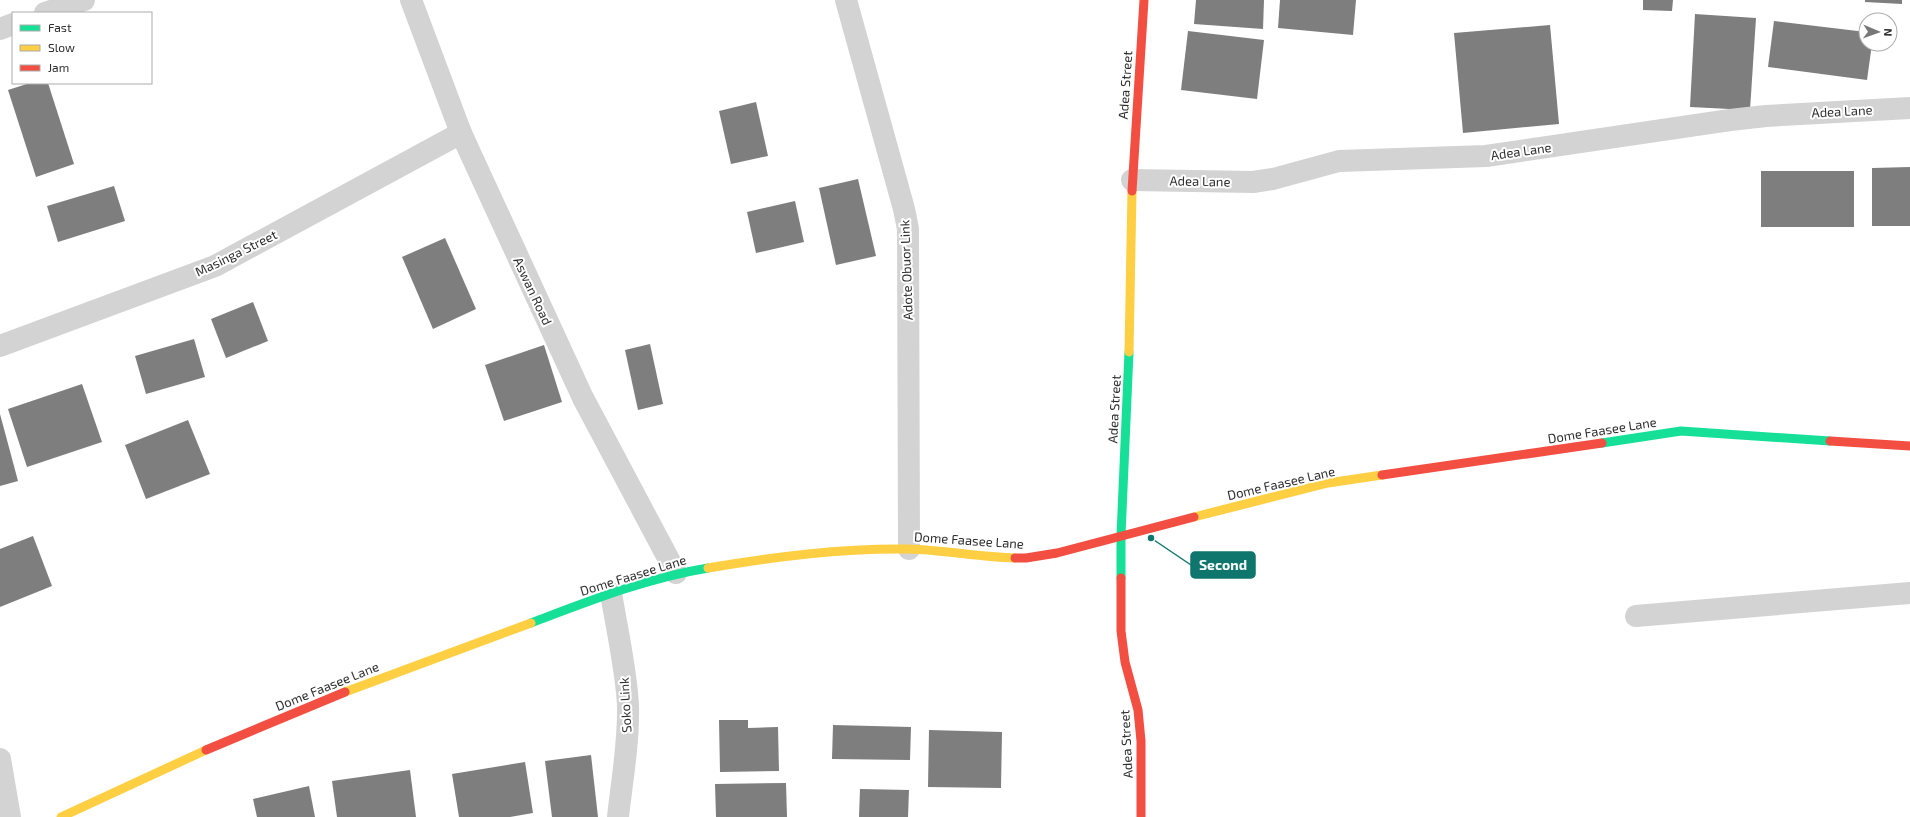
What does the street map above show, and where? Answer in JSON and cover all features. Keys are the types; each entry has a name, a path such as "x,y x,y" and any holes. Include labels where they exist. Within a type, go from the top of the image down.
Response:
{"street":[{"path":"48,12 84,0"},
{"name":"Aswan Road","path":"411,0 461,133 582,398 676,573"},
{"name":"Adote Obuor Link","path":"846,0 904,209 908,229 909,549"},
{"name":"Adea Street","path":"1141,817 1138,710 1125,662 1121,631 1120,535 1129,360 1132,180 1144,0"},
{"path":"0,28 12,24"},
{"name":"Adea Lane","path":"1132,180 1253,182 1273,179 1339,161 1486,156 1730,120 1766,116 1910,108"},
{"name":"Masinga Street","path":"0,346 215,266 461,133"},
{"name":"Dome Faasee Lane","path":"61,817 173,764 326,700 611,593 676,573 772,557 821,552 909,549 994,557 1026,558 1058,553 1120,535 1328,483 1681,431 1910,446"},
{"name":"Soko Link","path":"611,593 628,706 627,739 618,817"},
{"path":"1636,616 1910,593"},
{"path":"0,759 10,817"}],"building":[{"path":"1196,0 1264,0 1263,29 1194,24"},
{"path":"1280,0 1356,0 1353,35 1278,28"},
{"path":"1643,0 1673,0 1672,11 1643,10"},
{"path":"1865,0 1902,0 1902,4 1865,2"},
{"path":"1695,14 1756,18 1750,110 1690,107"},
{"path":"1774,21 1858,31 1858,52 1871,52 1867,80 1768,67"},
{"path":"1550,25 1559,124 1463,133 1454,33"},
{"path":"1188,31 1264,40 1257,99 1181,90"},
{"path":"27,84 48,84 74,164 36,177 8,90"},
{"path":"756,102 768,156 731,164 719,111"},
{"path":"1910,167 1910,226 1872,226 1872,168"},
{"path":"1761,171 1854,171 1854,227 1761,227"},
{"path":"858,179 876,256 836,265 819,188"},
{"path":"114,186 125,221 58,242 47,206"},
{"path":"795,201 804,242 756,253 747,212"},
{"path":"445,238 476,309 433,329 402,257"},
{"path":"253,302 268,341 226,358 211,319"},
{"path":"194,339 205,377 146,394 135,356"},
{"path":"650,344 663,404 638,410 625,350"},
{"path":"544,345 562,402 504,421 485,365"},
{"path":"82,384 102,442 27,467 8,409"},
{"path":"0,414 18,481 0,486"},
{"path":"188,420 210,474 146,499 125,445"},
{"path":"33,536 52,586 0,607 0,549"},
{"path":"719,720 748,720 748,728 778,727 779,771 720,772"},
{"path":"833,725 911,727 910,760 832,759"},
{"path":"929,730 1002,732 1001,788 928,787"},
{"path":"591,755 598,817 552,817 545,761"},
{"path":"525,762 533,813 510,817 459,817 452,774"},
{"path":"410,770 416,817 337,817 332,781"},
{"path":"786,783 787,817 716,817 715,784"},
{"path":"309,786 315,817 257,817 253,799"},
{"path":"860,789 909,790 908,817 859,817"}],"traffic: fast":[{"path":"1121,578 1121,535 1129,352"},
{"path":"1602,443 1681,431 1830,441"},
{"path":"531,623 640,584 685,572 708,568"}],"traffic: slow":[{"path":"1129,352 1132,191"},
{"path":"1194,517 1328,483 1382,475"},
{"path":"708,568 808,554 883,549 908,549 1015,558"},
{"path":"345,692 531,623"},
{"path":"61,817 206,750"}],"traffic: jam":[{"path":"1132,191 1144,0"},
{"path":"1830,441 1910,446"},
{"path":"1382,475 1602,443"},
{"path":"1015,558 1026,558 1057,553 1194,517"},
{"path":"1121,578 1121,631 1125,662 1138,710 1141,741 1141,817"},
{"path":"206,750 345,692"}],"place":[{"name":"Second","path":"1151,538"}]}
